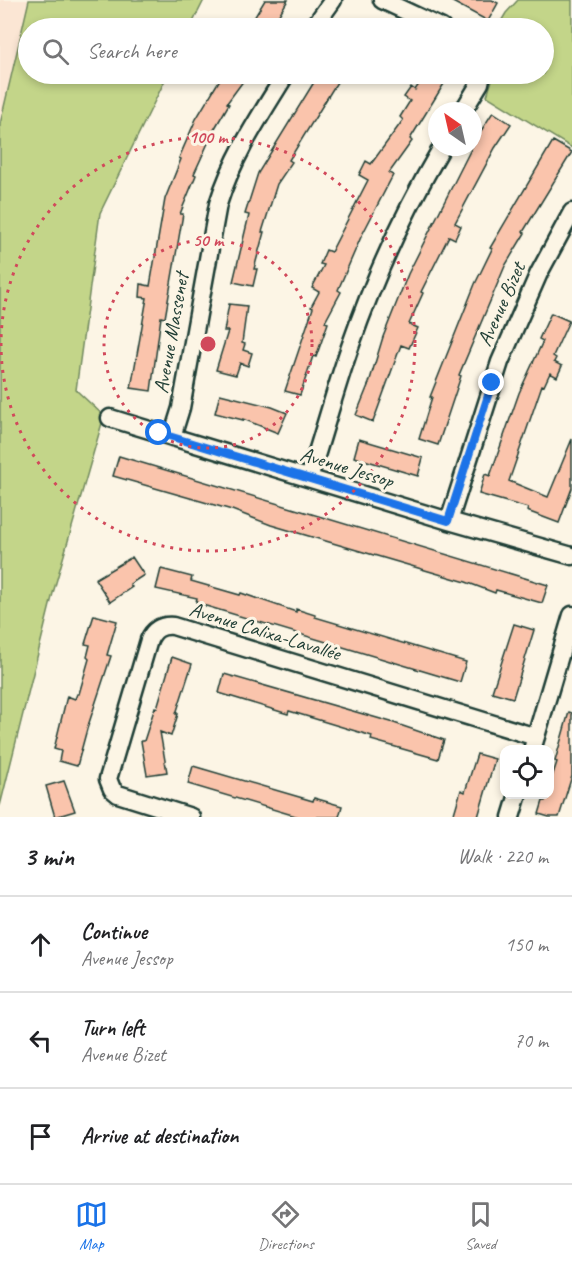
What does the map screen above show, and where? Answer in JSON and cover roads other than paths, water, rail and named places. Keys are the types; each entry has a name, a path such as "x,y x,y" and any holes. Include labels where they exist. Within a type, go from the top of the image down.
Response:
{"street":[{"path":"320,18 333,0"},
{"path":"382,0 421,18"},
{"name":"Avenue Massenet","path":"172,437 181,408 218,204 240,150 280,84"},
{"path":"469,102 478,84"},
{"path":"309,478 360,321 395,237 437,156"},
{"name":"Avenue Bizet","path":"448,521 500,362 539,273 572,212"},
{"name":"Avenue Jessop","path":"110,418 448,521 572,556"},
{"path":"534,743 572,615"},
{"name":"Avenue Calixa-Lavallée","path":"191,817 118,794 112,789 108,779 149,640 155,630 166,626 534,743"},
{"path":"511,817 517,799"}]}
